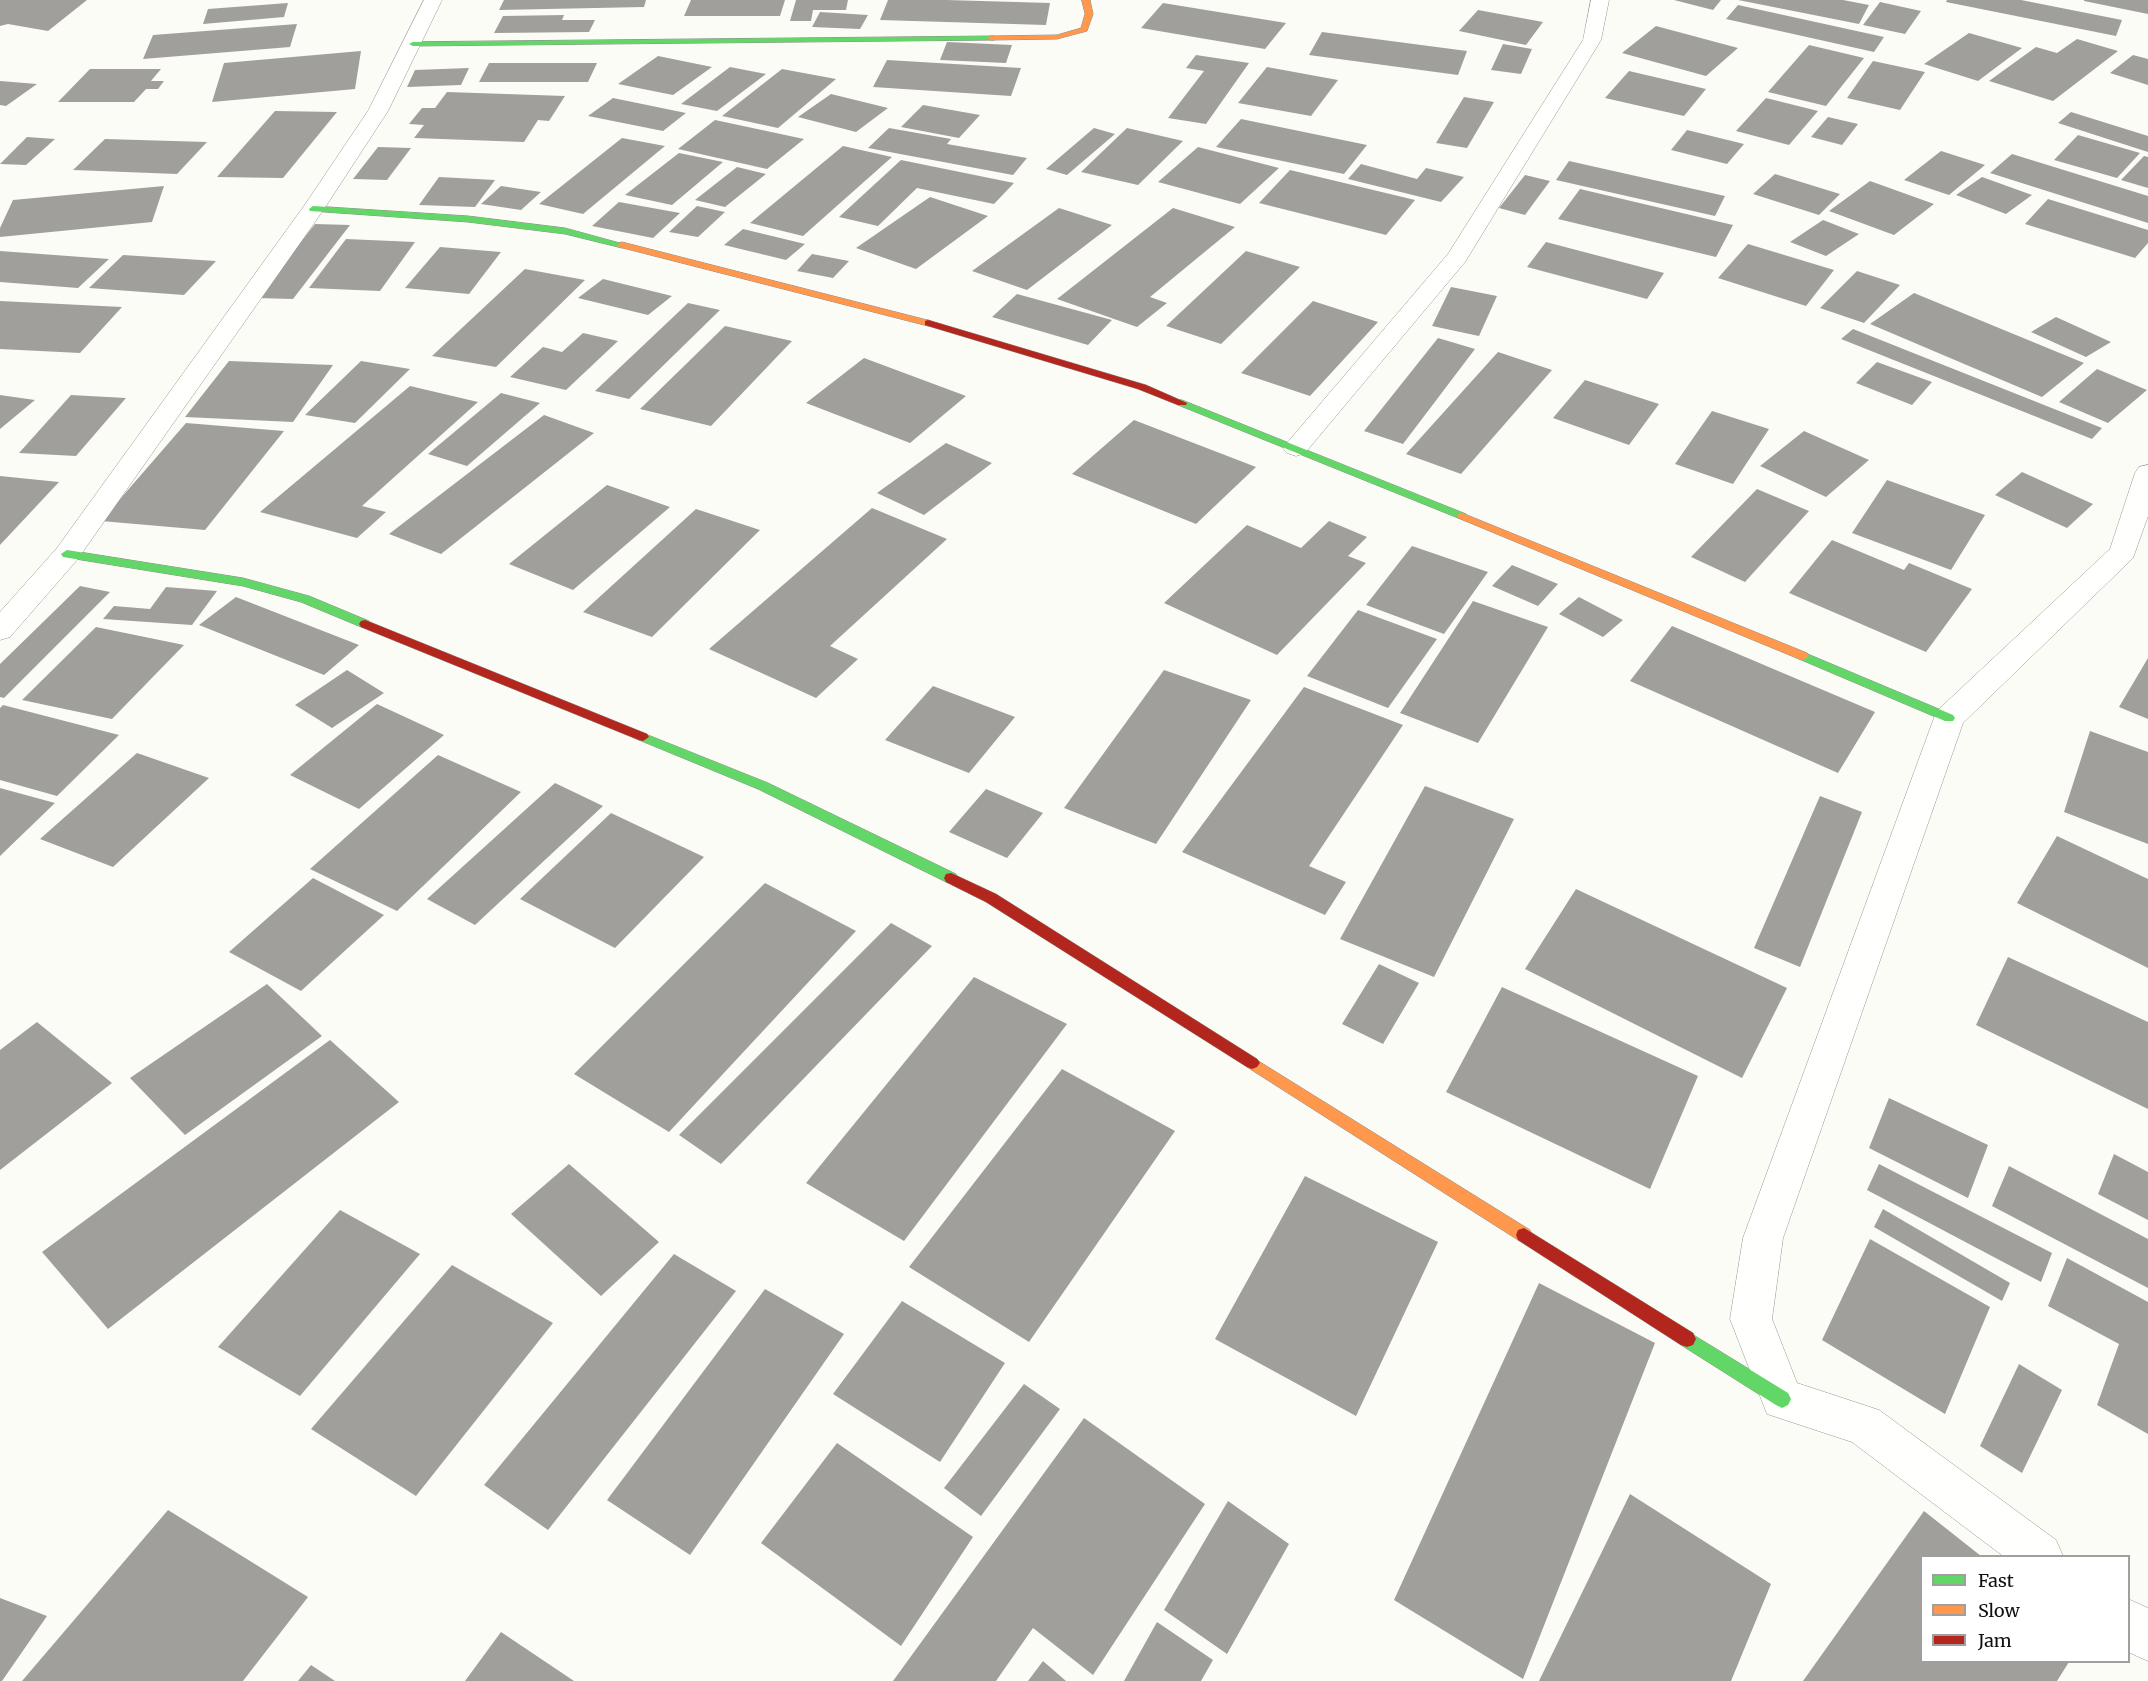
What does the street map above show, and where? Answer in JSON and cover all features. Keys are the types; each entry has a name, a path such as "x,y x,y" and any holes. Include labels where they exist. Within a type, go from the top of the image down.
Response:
{"street":[{"path":"0,630 67,554 313,209 378,111 433,0"},
{"path":"413,44 1057,38 1084,29 1089,14 1086,0"},
{"path":"1296,448 1457,257 1593,40 1600,0"},
{"path":"313,209 468,219 565,231 908,317 1142,387 1685,606 1949,718"},
{"path":"1782,1399 1752,1319 1763,1238 1949,718 2123,552 2148,473"},
{"path":"67,554 243,582 305,598 763,786 991,898 1782,1399 1864,1425 2037,1555"},
{"path":"2130,1624 2148,1637"}],"building":[{"path":"0,0 87,0 48,31 8,24 0,26"},
{"path":"504,0 646,0 644,7 499,10"},
{"path":"691,0 785,0 780,16 684,16"},
{"path":"796,0 848,0 846,10 813,10 811,21 790,21"},
{"path":"888,0 1050,3 1046,25 880,20"},
{"path":"1674,0 1721,0 1713,10"},
{"path":"1738,0 1843,0 1869,5 1859,24"},
{"path":"1947,0 2021,0 2122,20 2116,36 1946,2"},
{"path":"2148,0 2148,14 2084,1"},
{"path":"1880,2 1921,11 1905,34 1863,25"},
{"path":"288,3 284,17 203,24 208,9"},
{"path":"1163,3 1286,23 1265,49 1141,28"},
{"path":"1738,5 1884,37 1874,52 1726,19"},
{"path":"1478,10 1543,22 1526,45 1459,31"},
{"path":"820,12 868,15 860,29 812,27"},
{"path":"564,15 562,20 595,20 589,32 494,33 503,16"},
{"path":"297,24 290,47 143,59 153,35"},
{"path":"1656,26 1738,48 1706,76 1622,53"},
{"path":"1322,32 1467,51 1458,75 1309,55"},
{"path":"1969,33 2022,48 1978,81 1924,64"},
{"path":"2077,39 2118,51 2053,101 1989,81 2036,47 2057,53"},
{"path":"947,42 1012,45 1006,63 940,60"},
{"path":"1503,44 1532,49 1521,74 1491,70"},
{"path":"1809,45 1864,58 1826,106 1768,92"},
{"path":"361,51 355,89 212,102 224,63"},
{"path":"1196,55 1249,63 1206,124 1168,118 1204,71 1186,68"},
{"path":"2133,55 2148,59 2148,85 2110,73"},
{"path":"658,56 712,67 673,95 618,84"},
{"path":"887,60 1021,68 1011,96 873,87"},
{"path":"1873,61 1925,72 1900,110 1847,98"},
{"path":"489,63 597,63 588,82 479,82"},
{"path":"730,67 766,74 717,111 681,104"},
{"path":"1267,67 1338,80 1311,116 1238,103"},
{"path":"469,68 461,85 407,87 415,70"},
{"path":"90,69 161,69 151,81 164,81 158,89 146,89 134,102 58,102"},
{"path":"782,69 836,79 778,128 722,116"},
{"path":"1629,71 1706,89 1684,116 1605,98"},
{"path":"0,81 37,84 6,106 0,105"},
{"path":"447,92 565,96 549,121 538,120 524,142 414,138 424,125 409,124 422,108 435,108"},
{"path":"831,94 888,108 856,132 798,117"},
{"path":"1464,97 1494,102 1467,148 1436,143"},
{"path":"613,98 686,113 663,131 588,116"},
{"path":"1766,98 1818,111 1789,145 1736,131"},
{"path":"923,105 980,115 959,138 901,127"},
{"path":"275,111 337,112 283,178 217,177"},
{"path":"2071,112 2148,136 2148,152 2058,123"},
{"path":"1828,117 1858,124 1842,145 1811,137"},
{"path":"1241,119 1367,145 1344,174 1216,147"},
{"path":"715,120 804,139 767,169 678,149"},
{"path":"889,128 951,139 947,144 1027,158 1013,175 868,148"},
{"path":"1094,128 1115,134 1067,175 1046,169"},
{"path":"1127,128 1183,141 1138,185 1081,172"},
{"path":"1687,130 1744,144 1727,164 1671,150"},
{"path":"2078,135 2140,153 2117,178 2054,160"},
{"path":"27,137 55,139 26,165 0,164"},
{"path":"622,138 665,146 583,214 539,204"},
{"path":"105,139 207,142 177,174 73,170"},
{"path":"843,146 892,157 803,236 750,223"},
{"path":"378,147 411,148 387,180 353,179"},
{"path":"1198,147 1279,168 1240,204 1158,182"},
{"path":"1941,151 1985,165 1949,195 1904,180"},
{"path":"679,153 723,162 672,205 625,195"},
{"path":"2012,154 2148,196 2148,223 1990,173"},
{"path":"2144,156 2148,157 2148,188 2121,180"},
{"path":"901,160 1014,183 994,204 917,188 878,226 839,217"},
{"path":"1569,161 1725,196 1715,216 1556,180"},
{"path":"1361,164 1417,179 1426,168 1464,177 1441,202 1348,179"},
{"path":"737,167 766,174 725,207 695,200"},
{"path":"1290,170 1415,200 1386,235 1259,203"},
{"path":"1775,174 1840,194 1819,215 1753,194"},
{"path":"1525,175 1550,181 1525,215 1499,208"},
{"path":"439,177 495,180 475,207 419,205"},
{"path":"1982,177 2032,195 2006,214 1956,195"},
{"path":"1870,181 1934,204 1894,235 1829,211"},
{"path":"164,186 152,222 0,237 0,228 13,200"},
{"path":"501,186 541,192 521,210 481,204"},
{"path":"1580,189 1733,225 1716,257 1558,219"},
{"path":"930,197 988,216 916,269 856,248"},
{"path":"2048,199 2148,230 2148,243 2135,258 2025,224"},
{"path":"619,202 680,213 653,238 592,226"},
{"path":"697,206 725,212 698,237 669,232"},
{"path":"1059,208 1112,225 1027,290 972,271"},
{"path":"1173,208 1235,227 1150,297 1167,303 1137,327 1057,299"},
{"path":"1823,220 1859,234 1826,256 1790,242"},
{"path":"315,224 350,225 293,299 256,298"},
{"path":"743,229 805,244 786,260 724,245"},
{"path":"346,239 415,242 380,291 309,288"},
{"path":"1546,242 1664,273 1647,299 1527,267"},
{"path":"1748,244 1834,270 1806,306 1718,278"},
{"path":"440,247 501,252 469,294 405,288"},
{"path":"0,251 109,259 78,288 0,282"},
{"path":"1246,251 1300,267 1221,344 1166,326"},
{"path":"812,254 849,261 833,278 797,271"},
{"path":"123,255 216,261 184,295 89,288"},
{"path":"525,269 585,280 496,367 432,356"},
{"path":"1857,271 1900,285 1864,323 1820,308"},
{"path":"603,279 672,296 648,315 578,298"},
{"path":"1451,287 1497,296 1479,336 1432,326"},
{"path":"1914,293 2084,363 2042,397 1870,324"},
{"path":"1017,294 1112,320 1088,345 992,317"},
{"path":"0,301 122,307 80,353 0,349"},
{"path":"1313,301 1378,322 1310,396 1241,373"},
{"path":"688,303 720,310 629,399 595,391"},
{"path":"2056,317 2111,342 2086,357 2031,332"},
{"path":"725,326 792,341 711,426 640,409"},
{"path":"1853,329 2102,428 2092,439 1841,339"},
{"path":"583,333 618,341 566,390 510,377 543,347 562,352"},
{"path":"1438,338 1475,349 1403,444 1364,431"},
{"path":"1498,352 1552,370 1461,474 1406,454"},
{"path":"864,358 966,396 910,443 806,403"},
{"path":"229,361 333,365 293,422 185,417"},
{"path":"361,361 410,369 355,423 305,415"},
{"path":"1877,362 1932,382 1912,405 1856,383"},
{"path":"2097,369 2147,390 2108,423 2059,402"},
{"path":"1585,380 1659,404 1629,445 1553,418"},
{"path":"410,386 478,402 362,506 386,512 357,538 260,512"},
{"path":"501,393 540,403 467,466 428,454"},
{"path":"0,395 35,400 0,429"},
{"path":"71,395 126,398 76,456 19,453"},
{"path":"1712,411 1769,429 1733,484 1675,464"},
{"path":"544,415 594,433 441,554 389,534"},
{"path":"1134,420 1256,467 1196,524 1072,474"},
{"path":"186,423 284,431 205,530 101,521"},
{"path":"1804,431 1869,460 1826,497 1760,466"},
{"path":"946,443 992,463 924,515 877,493"},
{"path":"2022,472 2093,504 2067,528 1995,495"},
{"path":"0,476 59,482 0,545"},
{"path":"1887,480 1985,515 1951,570 1852,533"},
{"path":"607,485 670,507 573,590 509,564"},
{"path":"1757,489 1809,511 1745,582 1691,557"},
{"path":"872,508 947,539 830,646 858,659 816,698 709,649"},
{"path":"696,509 760,530 652,637 583,612"},
{"path":"1329,521 1367,537 1348,556 1366,563 1277,655 1164,603 1247,525 1301,548"},
{"path":"1832,540 1904,570 1909,563 1972,589 1926,652 1789,593"},
{"path":"1412,546 1488,572 1444,634 1366,605"},
{"path":"1512,565 1558,584 1538,606 1492,586"},
{"path":"80,586 110,592 4,698 0,697 0,664"},
{"path":"166,587 217,591 192,625 103,619 114,606 150,609"},
{"path":"236,597 359,645 324,675 199,625"},
{"path":"1579,597 1623,620 1603,637 1559,614"},
{"path":"1473,601 1548,627 1478,743 1400,713"},
{"path":"1358,610 1437,639 1388,708 1307,676"},
{"path":"1672,626 1875,712 1838,773 1630,681"},
{"path":"96,627 184,645 112,719 22,700"},
{"path":"2148,658 2148,719 2119,707"},
{"path":"347,670 384,693 332,728 295,705"},
{"path":"1164,670 1251,700 1156,844 1064,808"},
{"path":"933,686 1015,717 969,773 885,740"},
{"path":"1304,687 1403,725 1309,866 1346,882 1325,915 1182,852"},
{"path":"377,704 444,735 359,809 290,775"},
{"path":"3,705 119,735 57,796 0,780 0,708"},
{"path":"2090,731 2148,752 2148,844 2064,812"},
{"path":"137,753 209,778 113,867 40,839"},
{"path":"438,755 521,792 397,911 310,869"},
{"path":"555,783 603,806 475,925 427,899"},
{"path":"1425,786 1514,819 1434,977 1340,939"},
{"path":"0,788 55,803 0,856"},
{"path":"986,789 1043,813 1007,858 949,832"},
{"path":"1820,796 1862,812 1800,967 1754,948"},
{"path":"611,813 704,857 615,948 520,899"},
{"path":"2057,836 2148,879 2148,968 2017,903"},
{"path":"313,878 384,915 301,991 229,952"},
{"path":"765,883 856,931 669,1132 574,1074"},
{"path":"1576,889 1787,988 1742,1078 1525,969"},
{"path":"891,923 932,946 721,1164 679,1135"},
{"path":"2008,957 2148,1022 2148,1109 1976,1025"},
{"path":"1379,964 1419,983 1383,1044 1342,1024"},
{"path":"974,977 1067,1024 904,1241 806,1183"},
{"path":"267,984 322,1036 185,1135 130,1078"},
{"path":"1502,987 1698,1076 1650,1189 1446,1092"},
{"path":"37,1022 112,1083 0,1170 0,1050"},
{"path":"330,1040 399,1102 108,1329 42,1252"},
{"path":"1062,1069 1175,1131 1029,1342 909,1267"},
{"path":"1889,1098 1988,1145 1968,1198 1869,1148"},
{"path":"2114,1154 2148,1172 2148,1220 2098,1194"},
{"path":"569,1164 659,1242 601,1296 511,1214"},
{"path":"1879,1164 2052,1253 2041,1282 1867,1190"},
{"path":"2009,1166 2148,1239 2148,1288 1992,1206"},
{"path":"1305,1176 1438,1242 1356,1416 1215,1339"},
{"path":"1883,1209 2010,1283 2002,1301 1874,1227"},
{"path":"340,1210 420,1254 300,1396 218,1347"},
{"path":"1870,1239 1990,1307 1945,1414 1822,1340"},
{"path":"674,1254 736,1291 548,1530 484,1485"},
{"path":"2067,1258 2148,1302 2148,1434 2097,1405 2119,1344 2048,1306"},
{"path":"452,1265 553,1323 416,1496 311,1429"},
{"path":"1539,1283 1655,1343 1523,1679 1394,1600"},
{"path":"765,1289 844,1334 690,1555 607,1500"},
{"path":"902,1301 1005,1363 940,1462 833,1394"},
{"path":"2019,1364 2062,1390 2022,1473 1980,1446"},
{"path":"1024,1384 1060,1409 981,1516 944,1488"},
{"path":"1084,1418 1205,1504 1093,1675 1033,1628 996,1681 893,1681"},
{"path":"837,1443 973,1537 901,1646 761,1543"},
{"path":"1630,1494 1771,1584 1731,1681 1539,1681"},
{"path":"1228,1501 1289,1544 1227,1654 1164,1610"},
{"path":"168,1510 308,1597 243,1681 22,1681"},
{"path":"1924,1511 1980,1555 1920,1555 1920,1663 2068,1663 2057,1681 1803,1681"},
{"path":"0,1598 47,1616 2,1681 0,1681"},
{"path":"1157,1622 1213,1660 1201,1681 1124,1681"},
{"path":"501,1632 574,1681 465,1681"},
{"path":"1043,1661 1066,1681 1028,1681"},
{"path":"311,1665 335,1681 298,1681"}],"traffic: fast":[{"path":"413,44 991,38"},
{"path":"313,209 468,219 565,231 622,245"},
{"path":"1182,403 1462,516"},
{"path":"67,554 243,582 305,599 365,624"},
{"path":"1803,656 1949,718"},
{"path":"643,737 763,786 951,878"},
{"path":"1687,1339 1782,1399"}],"traffic: slow":[{"path":"991,38 1057,37 1084,29 1089,14 1086,0"},
{"path":"622,245 928,323"},
{"path":"1462,516 1803,656"},
{"path":"1252,1063 1524,1235"}],"traffic: jam":[{"path":"928,323 1142,387 1182,403"},
{"path":"365,624 643,737"},
{"path":"951,878 991,898 1252,1063"},
{"path":"1524,1235 1687,1339"}]}
